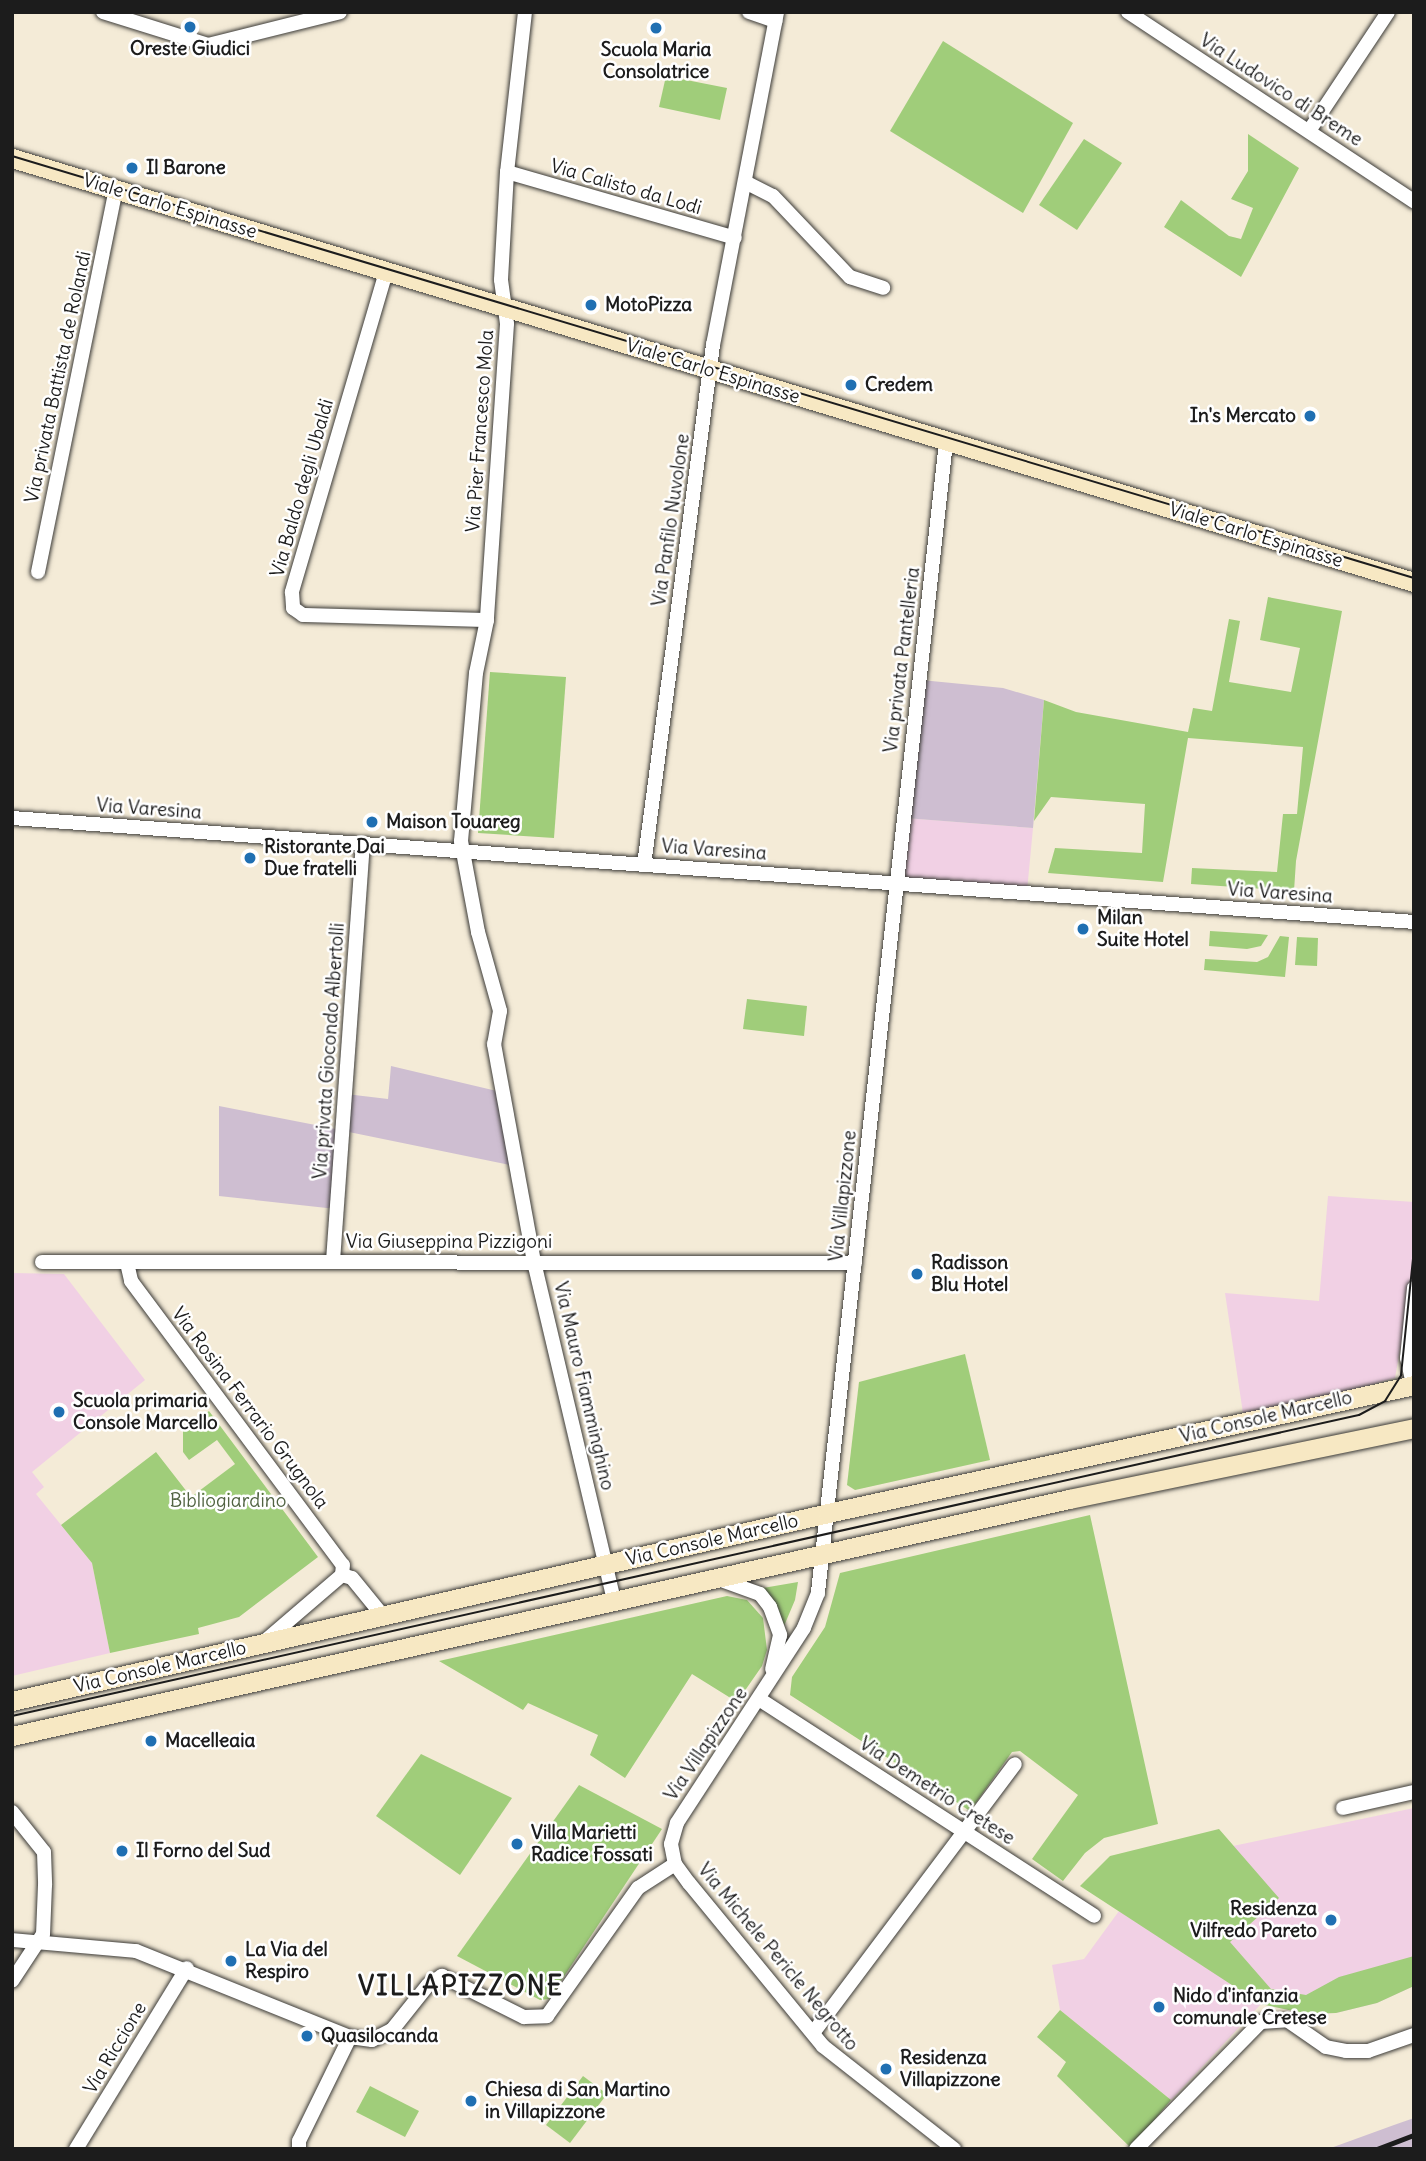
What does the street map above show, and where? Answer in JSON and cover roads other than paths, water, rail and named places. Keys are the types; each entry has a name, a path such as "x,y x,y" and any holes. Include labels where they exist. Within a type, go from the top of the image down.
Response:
{"main road":[{"name":"Viale Carlo Espinasse","path":"12,158 1414,582"},
{"name":"Via Console Marcello","path":"12,1701 1412,1382"},
{"name":"Via Console Marcello","path":"12,1735 1069,1499 1414,1428"}],"street":[{"path":"103,12 208,45 299,17 340,12"},
{"name":"Via Pier Francesco Mola","path":"463,851 460,833 475,673 487,620 507,309 501,280 507,172 525,12"},
{"path":"749,12 776,17"},
{"name":"Via Ludovico di Breme","path":"1128,12 1414,201"},
{"path":"1309,131 1388,12"},
{"name":"Via Panfilo Nuvolone","path":"644,865 710,370 776,17"},
{"name":"Via Calisto da Lodi","path":"507,172 735,238"},
{"path":"745,182 773,196 850,277 883,288"},
{"name":"Via privata Battista de Rolandi","path":"38,572 116,190"},
{"name":"Via Baldo degli Ubaldi","path":"386,272 292,592 293,607 303,614 487,620"},
{"name":"Via privata Pantelleria","path":"896,883 946,442"},
{"name":"Via Varesina","path":"12,818 1414,922"},
{"name":"Via privata Giocondo Albertolli","path":"333,1261 363,844"},
{"name":"Via Mauro Fiamminghino","path":"463,851 478,932 500,1011 494,1044 534,1262 614,1601"},
{"name":"Via Villapizzone","path":"675,1864 671,1844 677,1823 759,1699 813,1609 828,1513 896,883"},
{"name":"Via Giuseppina Pizzigoni","path":"42,1262 855,1263"},
{"name":"Via Rosina Ferrario Grugnola","path":"127,1263 138,1291 342,1561 342,1575 352,1578 383,1616"},
{"path":"1412,1382 1414,1288"},
{"path":"262,1644 342,1575"},
{"path":"712,1579 732,1581 760,1594 777,1619 778,1654 759,1699"},
{"name":"Via Demetrio Cretese","path":"759,1699 1094,1916"},
{"path":"813,2033 1015,1764"},
{"path":"1343,1808 1414,1792"},
{"path":"12,1812 44,1852 40,1941 12,1981"},
{"path":"12,1940 136,1951 187,1968 350,2036 372,2040 386,2034 432,1980 443,1976 531,2019 547,2016 559,2005 638,1888 675,1864"},
{"name":"Via Michele Pericle Negrotto","path":"675,1864 813,2033 845,2066 954,2149"},
{"name":"Via Riccione","path":"76,2149 187,1968"},
{"path":"1136,2149 1261,2022 1287,2020 1326,2047 1346,2051 1368,2050 1414,2035"},
{"path":"299,2149 299,2141 350,2036"}],"tram line":[{"path":"12,156 1414,578"},
{"path":"12,1716 1359,1415 1385,1401 1401,1375 1414,1249"}],"railway":[{"path":"1377,2149 1414,2135"}],"place":[{"name":"Oreste Giudici","path":"190,27"},
{"name":"Scuola Maria Consolatrice","path":"656,28"},
{"name":"Il Barone","path":"132,168"},
{"name":"MotoPizza","path":"591,305"},
{"name":"Credem","path":"851,385"},
{"name":"In's Mercato","path":"1310,416"},
{"name":"Maison Touareg","path":"372,822"},
{"name":"Ristorante Dai Due fratelli","path":"250,858"},
{"name":"Milan Suite Hotel","path":"1083,929"},
{"name":"Radisson Blu Hotel","path":"917,1274"},
{"name":"Scuola primaria Console Marcello","path":"59,1412"},
{"name":"Macelleaia","path":"151,1741"},
{"name":"Villa Marietti Radice Fossati","path":"517,1844"},
{"name":"Il Forno del Sud","path":"122,1851"},
{"name":"Residenza Vilfredo Pareto","path":"1331,1920"},
{"name":"La Via del Respiro","path":"231,1961"},
{"name":"Nido d'infanzia comunale Cretese","path":"1159,2007"},
{"name":"Quasilocanda","path":"307,2036"},
{"name":"Residenza Villapizzone","path":"886,2069"},
{"name":"Chiesa di San Martino in Villapizzone","path":"471,2101"}],"district":[{"name":"VILLAPIZZONE","path":"461,1986"}],"park label":[{"name":"Bibliogiardino","path":"228,1501"}]}
